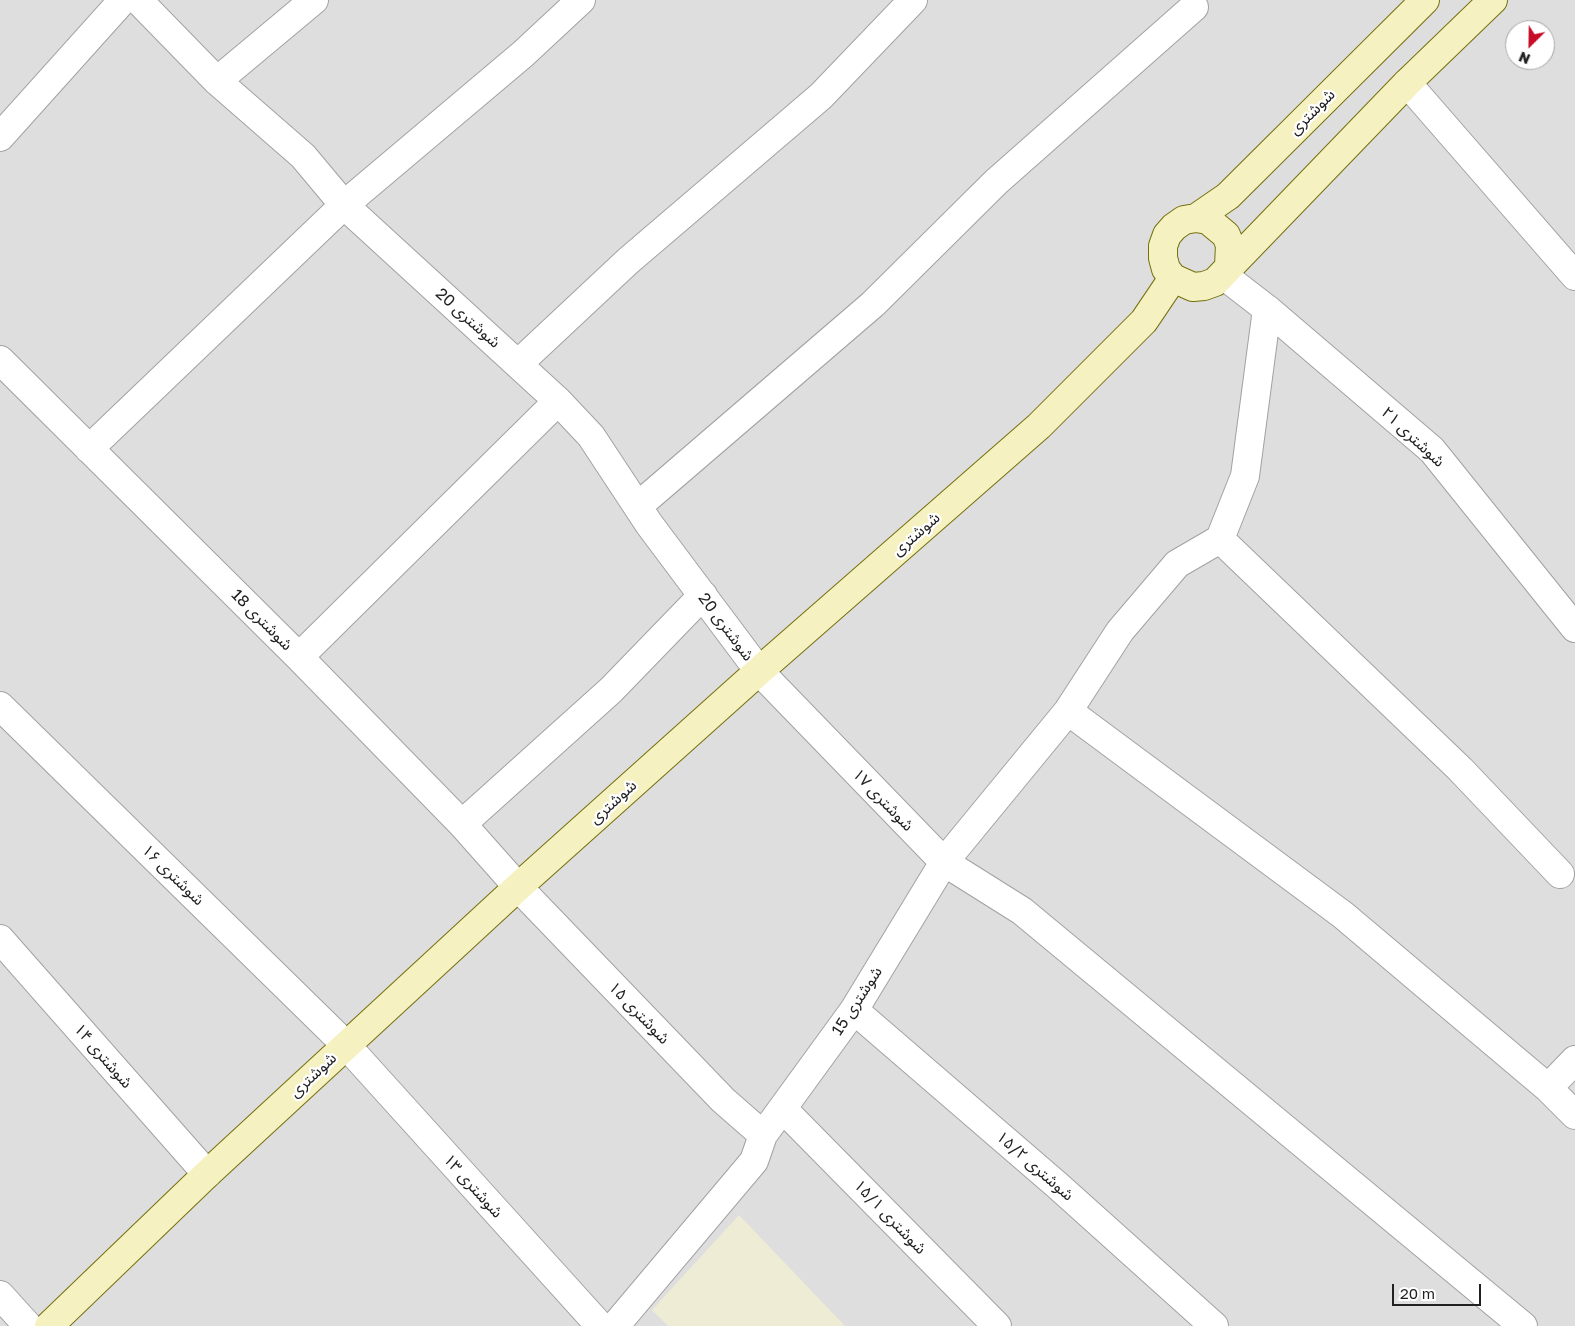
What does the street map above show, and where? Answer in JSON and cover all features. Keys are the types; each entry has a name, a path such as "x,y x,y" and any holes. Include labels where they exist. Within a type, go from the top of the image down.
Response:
{"street":[{"path":"0,137 123,0"},
{"name":"شوشتری 20","path":"138,0 216,81 303,156 344,205 558,401 591,436 638,506 759,671"},
{"path":"216,81 314,0"},
{"path":"89,449 344,205 522,54 580,0"},
{"path":"518,364 628,261 821,96 913,0"},
{"name":"شوشتری","path":"1196,218 1228,196 1425,0"},
{"path":"1226,270 1230,245 1226,235 1208,220 1196,218 1184,220 1174,227 1165,241 1162,258 1166,269 1174,278 1183,284 1199,287 1214,282 1226,270 1407,83 1493,0"},
{"path":"638,506 873,304 996,182 1194,7"},
{"path":"1407,83 1575,276"},
{"name":"شوشتری ۲۱","path":"1226,270 1267,309 1432,450 1574,626"},
{"name":"شوشتری","path":"49,1326 207,1174 518,888 759,671 1039,426 1144,321 1174,278"},
{"path":"1267,309 1245,476 1220,539 1460,769 1560,874"},
{"name":"شوشتری 18","path":"0,360 299,657 462,824 518,888"},
{"path":"299,657 558,401"},
{"name":"شوشتری 15","path":"615,1326 754,1160 763,1135 854,1010 944,862 1068,711 1120,631 1177,564 1220,539"},
{"path":"462,824 611,690 703,595"},
{"name":"شوشتری ۱۷","path":"759,671 944,862 1022,911 1523,1326"},
{"name":"شوشتری ۱۶","path":"0,706 346,1045"},
{"path":"1068,711 1343,915 1548,1088 1575,1115"},
{"name":"شوشتری ۱۵","path":"518,888 723,1100 763,1135"},
{"name":"شوشتری ۱۴","path":"0,939 207,1174"},
{"name":"شوشتری ۱۵/۲","path":"854,1010 1057,1185 1214,1326"},
{"name":"شوشتری ۱۳","path":"346,1045 600,1326"},
{"path":"1548,1088 1575,1060"},
{"name":"شوشتری ۱۵/۱","path":"783,1109 996,1326"},
{"path":"0,1295 28,1326"}],"shaded area":[{"path":"0,0 1575,0 1575,1326 0,1326"},
{"path":"739,1215 845,1326 668,1326 652,1310"}]}
